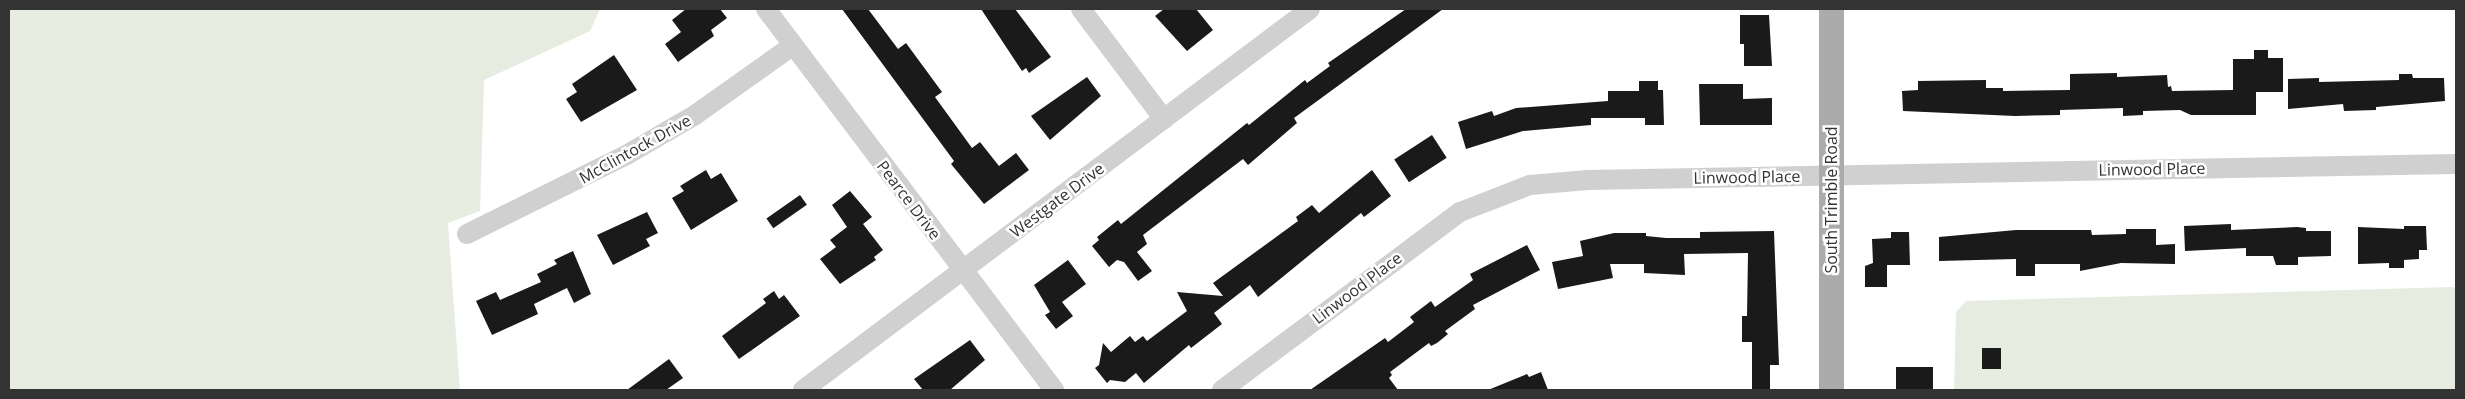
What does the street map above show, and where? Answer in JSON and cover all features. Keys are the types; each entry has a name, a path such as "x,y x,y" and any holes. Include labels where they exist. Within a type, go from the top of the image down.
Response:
{"main road":[{"name":"South Trimble Road","path":"1831,390 1832,9"}],"street":[{"name":"Pearce Drive","path":"766,9 792,46 1054,390"},
{"path":"1080,9 1164,119"},
{"name":"Westgate Drive","path":"803,390 1310,9"},
{"name":"McClintock Drive","path":"466,234 628,154 695,115 792,46"},
{"name":"Linwood Place","path":"1222,390 1460,212 1507,192 1530,185 1588,180 2456,164"}],"shaded area":[{"path":"9,9 600,9 590,31 484,80 480,211 448,223 460,390 9,390"},
{"path":"2453,287 2456,290 2456,390 1954,390 1956,312 1966,301"}],"building":[{"path":"686,9 720,9 727,18 711,30 714,36 678,62 665,44 681,32 672,20"},
{"path":"842,9 868,9 898,49 906,43 942,92 935,97 972,148 980,142 999,166 1016,153 1029,170 984,204 951,164 954,161"},
{"path":"981,9 1015,9 1051,57 1029,73 1026,68 1022,71"},
{"path":"1164,9 1196,9 1213,30 1187,51 1155,16"},
{"path":"1406,9 1443,9 1294,118 1297,123 1248,165 1243,159 1143,235 1147,244 1137,252 1152,271 1138,281 1124,262 1117,260 1109,267 1092,246 1099,240 1097,237 1118,220 1121,224 1247,123 1249,125 1305,80 1307,83 1330,66 1328,63"},
{"path":"1740,15 1769,15 1772,66 1744,66 1744,44 1740,44"},
{"path":"2254,50 2268,50 2268,58 2283,58 2283,92 2256,92 2256,115 2191,115 2180,110 2143,111 2143,115 2123,116 2123,108 2060,110 2060,115 2015,116 1903,111 1902,91 1918,90 1918,81 1986,80 1986,88 2003,88 2003,91 2070,90 2070,74 2117,73 2117,77 2167,75 2168,87 2171,86 2172,91 2233,90 2233,59 2254,59"},
{"path":"614,55 637,90 581,122 566,99 577,92 572,84"},
{"path":"2399,74 2412,74 2413,78 2444,78 2445,101 2376,107 2376,110 2344,111 2343,104 2288,109 2288,79 2319,78 2319,82 2399,80"},
{"path":"1087,77 1101,96 1050,140 1031,116"},
{"path":"1639,81 1658,81 1658,90 1663,90 1664,125 1645,125 1645,118 1591,118 1591,125 1523,131 1466,149 1458,122 1492,111 1494,116 1516,108 1608,101 1608,91 1639,91"},
{"path":"1699,84 1743,84 1743,99 1772,98 1772,125 1700,125"},
{"path":"1432,135 1447,158 1409,182 1394,160"},
{"path":"706,170 711,179 721,173 738,201 691,230 672,198 684,191 680,186"},
{"path":"1372,170 1391,196 1364,217 1361,213 1258,297 1250,285 1214,313 1222,324 1191,348 1189,345 1144,383 1136,373 1125,382 1110,380 1107,383 1095,368 1099,365 1103,343 1111,352 1130,336 1135,342 1143,336 1147,341 1187,311 1177,292 1223,296 1213,283 1298,221 1296,217 1312,205 1319,213"},
{"path":"850,191 872,217 863,224 883,250 874,257 876,260 840,284 820,259 836,247 830,240 847,227 832,205"},
{"path":"800,195 807,205 773,228 766,219"},
{"path":"647,212 658,233 646,239 650,246 613,265 597,235"},
{"path":"2231,224 2231,230 2297,227 2306,228 2306,231 2331,231 2331,256 2298,257 2298,265 2276,265 2273,256 2246,256 2246,248 2185,251 2184,226"},
{"path":"2404,226 2426,226 2427,250 2419,250 2419,259 2404,260 2404,268 2389,268 2389,263 2358,264 2358,227 2404,229"},
{"path":"2126,229 2156,229 2156,245 2175,244 2175,264 2121,263 2080,271 2080,264 2035,264 2035,276 2016,276 2016,259 1939,261 1939,237 2016,230 2091,230 2092,235 2126,234"},
{"path":"1774,231 1779,365 1770,365 1770,390 1752,390 1752,342 1742,342 1742,316 1747,316 1748,253 1684,254 1685,275 1644,273 1644,264 1610,264 1613,278 1558,289 1552,262 1583,256 1580,241 1614,233 1646,233 1646,236 1666,238 1700,238 1700,232"},
{"path":"1891,232 1909,232 1910,265 1887,265 1887,287 1865,287 1865,266 1873,263 1872,239 1891,238"},
{"path":"1527,245 1540,270 1473,305 1475,309 1445,331 1448,334 1437,343 1431,346 1429,343 1390,372 1392,375 1389,378 1398,390 1310,390 1385,338 1388,342 1414,322 1410,317 1431,301 1435,307 1473,280 1470,274"},
{"path":"573,251 591,294 574,303 567,288 534,304 538,314 492,335 476,301 496,292 500,300 541,282 537,274 557,264 554,260"},
{"path":"1068,260 1086,284 1062,302 1073,316 1056,329 1045,315 1050,312 1034,285"},
{"path":"774,291 779,299 784,295 800,316 739,359 722,336 766,303 763,299"},
{"path":"970,340 985,360 950,390 923,390 914,379"},
{"path":"1982,348 2001,348 2001,369 1982,369"},
{"path":"669,359 683,378 666,390 627,390"},
{"path":"1896,367 1933,367 1933,390 1896,390"},
{"path":"1541,372 1548,390 1488,390 1527,374 1529,377"}]}
